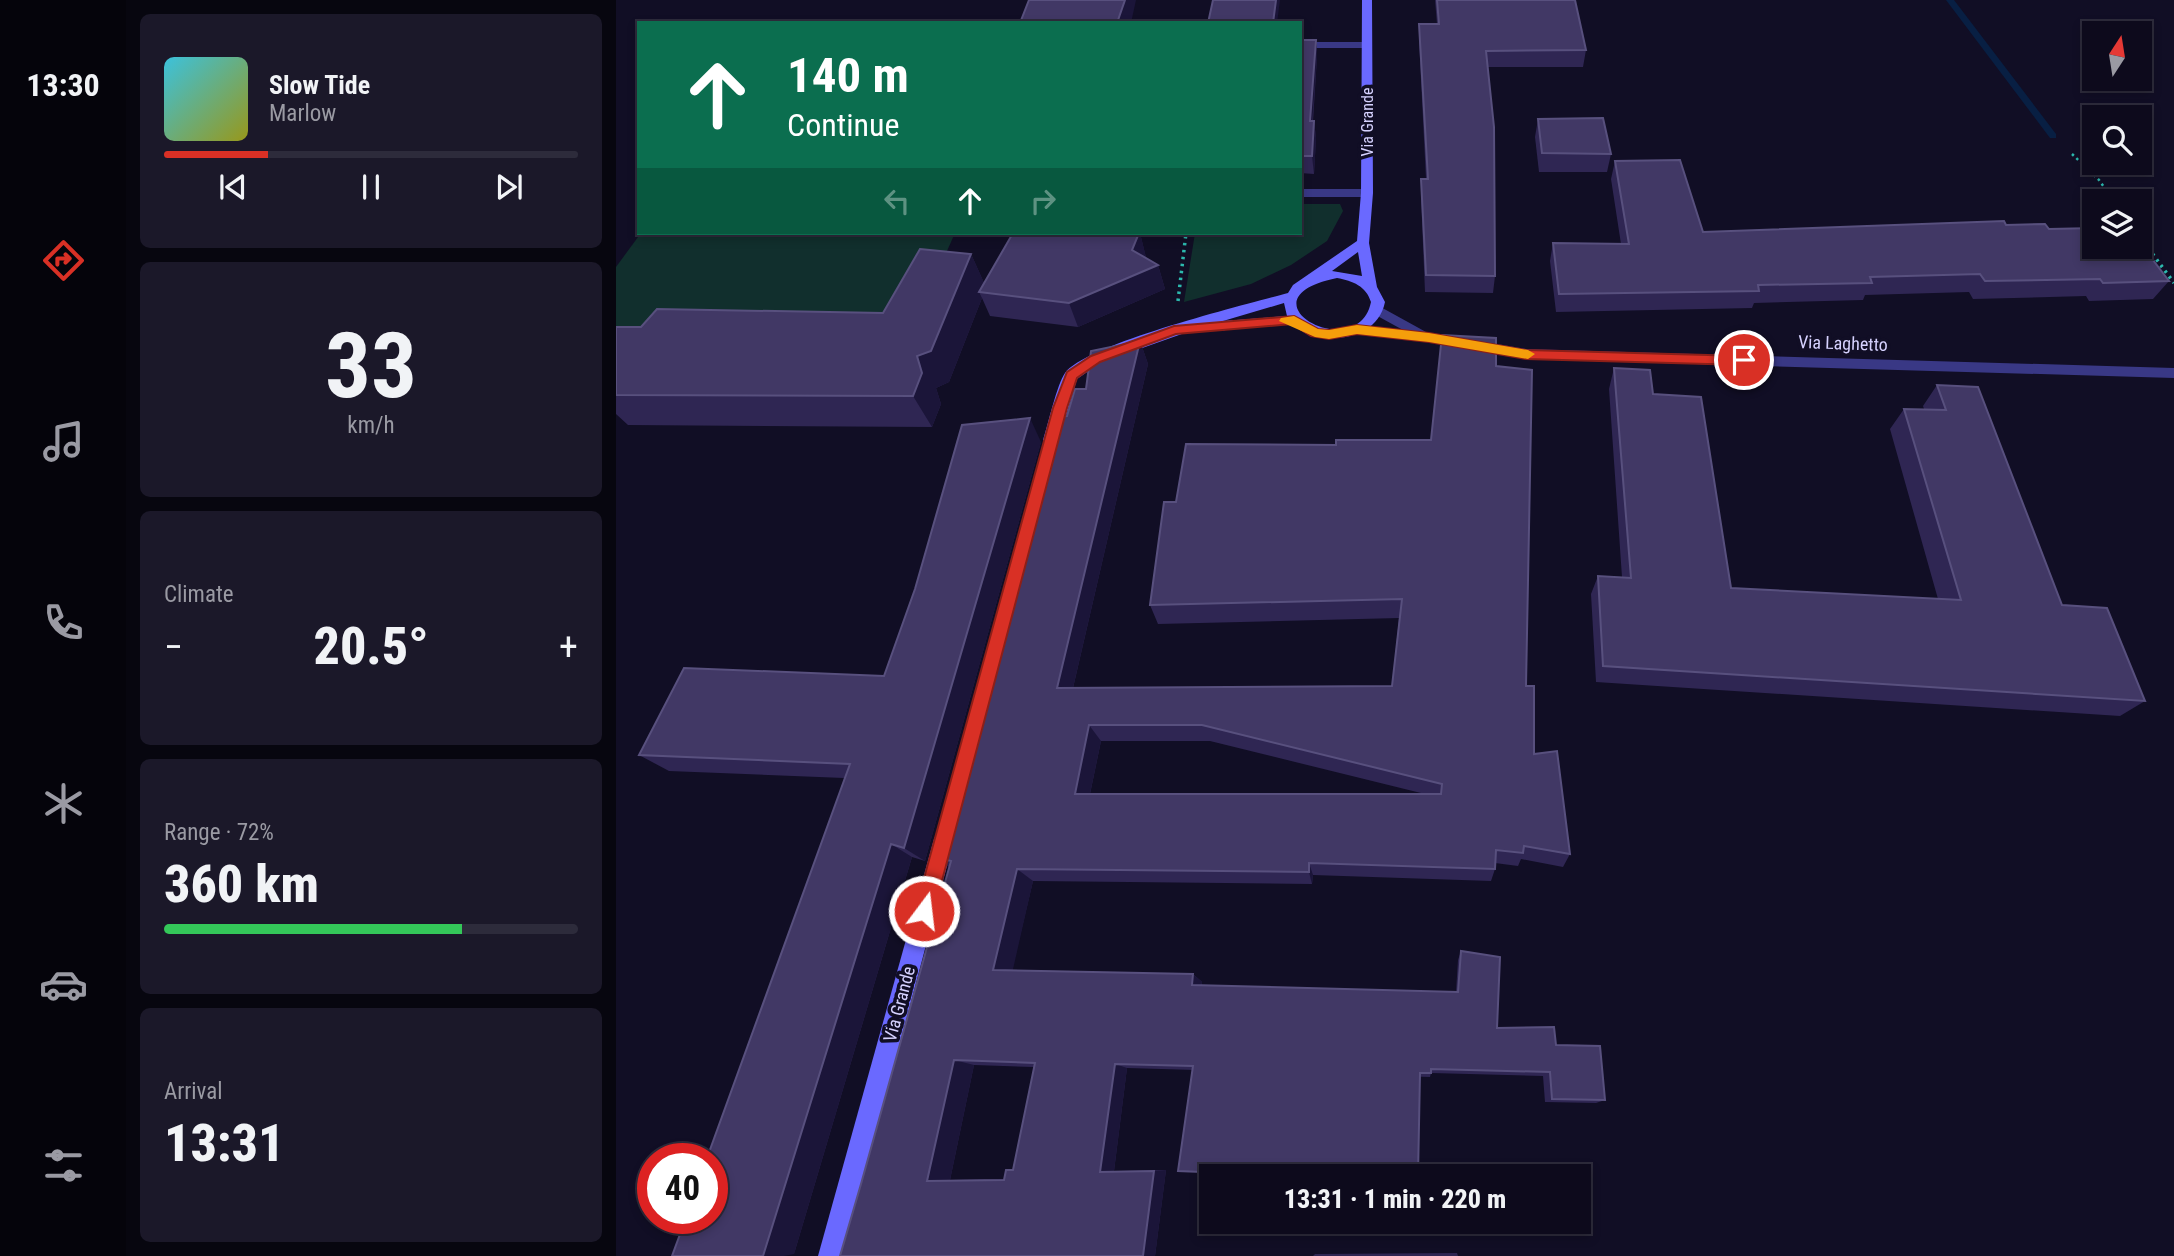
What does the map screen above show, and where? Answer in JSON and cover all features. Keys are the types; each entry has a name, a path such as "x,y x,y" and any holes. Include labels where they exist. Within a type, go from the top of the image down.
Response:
{"street":[{"name":"Via Grande","path":"1367,0 1367,193 1363,243 1371,287"},
{"path":"1302,45 1367,45"},
{"path":"1302,193 1367,193"},
{"path":"1294,320 1288,305 1290,297 1301,284 1363,243"},
{"path":"1174,330 1294,320 1315,332 1329,335 1357,330 1374,317 1377,310 1376,295 1371,287 1350,276 1337,274 1311,279"},
{"path":"1045,462 1072,376 1096,359 1174,330 1290,297"},
{"name":"Via Laghetto","path":"1377,310 1429,337"},
{"name":"Via Laghetto","path":"1357,330 1429,337 1526,354 2174,373"},
{"name":"Via Grande","path":"831,1256 947,825"}],"path":[{"path":"2072,154 2105,189"},
{"path":"1174,330 1186,235"},
{"path":"2152,253 2174,283"}],"green space":[{"path":"1302,204 1340,204 1343,211 1327,241 1291,265 1251,284 1184,302 1195,235 1302,235"},
{"path":"640,235 954,235 907,341 616,337 616,267"}],"building":[{"path":"1029,0 1125,0 1118,21 1021,21"},
{"path":"1213,0 1276,0 1273,21 1208,21"},
{"path":"1437,0 1575,0 1586,50 1486,51 1494,127 1495,276 1426,275 1421,179 1428,179 1419,24 1439,24"},
{"path":"1302,40 1316,40 1310,121 1314,121 1312,156 1302,156"},
{"path":"1603,118 1611,154 1542,153 1538,119"},
{"path":"1680,160 1703,232 2004,221 2006,225 2045,224 2049,229 2082,228 2082,259 2152,259 2169,281 1985,281 1980,274 1870,277 1872,283 1758,285 1759,291 1559,294 1553,243 1629,244 1615,161"},
{"path":"1012,235 1138,235 1132,250 1158,265 1069,303 979,292"},
{"path":"920,249 971,254 931,351 917,356 922,373 913,396 616,395 616,327 641,327 657,309 883,313"},
{"path":"1442,335 1496,338 1496,366 1532,370 1526,686 1534,686 1534,754 1557,751 1570,854 1524,846 1523,853 1496,850 1495,869 1309,863 1309,872 1017,869 993,970 1193,974 1192,985 1458,992 1461,951 1500,957 1497,1028 1554,1027 1556,1045 1600,1046 1605,1100 1552,1099 1550,1072 1431,1069 1431,1073 1420,1073 1418,1164 1199,1164 1199,1172 1178,1171 1193,1066 1115,1064 1100,1172 1154,1171 1143,1256 840,1256 951,861 931,856 1053,417 1067,416 1075,389 1086,389 1091,351 1140,341 1057,688 1392,686 1402,599 1150,605 1164,502 1176,502 1186,444 1336,445 1336,440 1431,440","holes":["1089,725 1202,725 1442,784 1441,794 1075,794","954,1060 1035,1063 1013,1170 1006,1170 1004,1180 927,1181"]},
{"path":"1614,368 1650,370 1653,394 1701,397 1731,588 1961,600 1904,409 1946,410 1937,385 1978,387 2062,605 2107,608 2145,701 1603,666 1598,576 1631,578"},
{"path":"1030,418 904,848 891,844 763,1256 672,1256 680,1234 728,1234 728,1143 712,1143 850,764 639,755 684,668 884,676 915,589 962,425"}],"waterway":[{"path":"1950,0 2053,136"}],"slow traffic":[{"path":"1286,321 1294,320 1303,327 1329,335 1357,330 1429,337 1528,354"}],"route":[{"path":"924,911 1060,408 1072,376 1096,359 1174,330 1294,320 1303,327 1329,335 1357,330 1429,337 1526,354 1744,360"}]}
